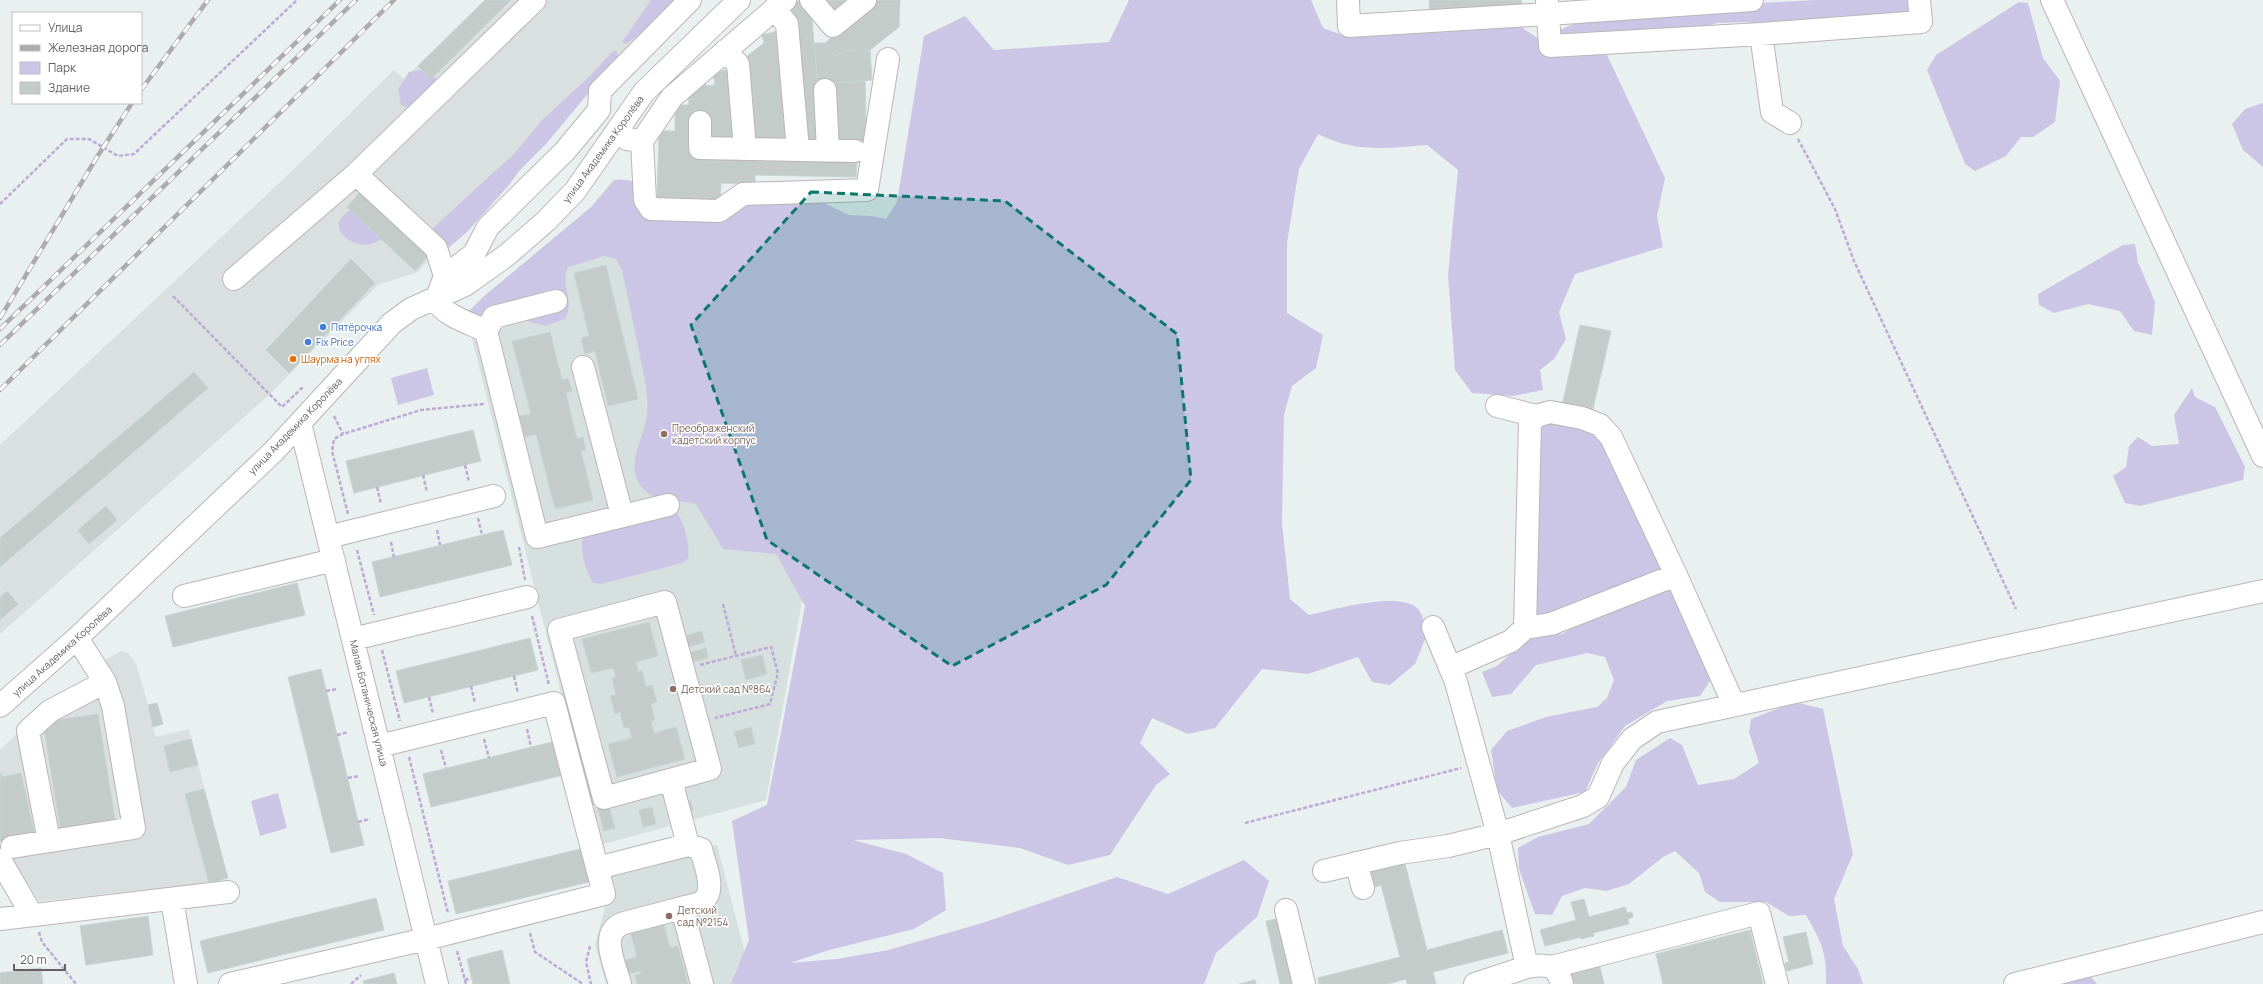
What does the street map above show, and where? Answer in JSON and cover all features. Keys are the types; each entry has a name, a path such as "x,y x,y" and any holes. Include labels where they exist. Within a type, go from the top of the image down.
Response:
{"street":[{"path":"234,279 356,174 535,0"},
{"path":"486,331 445,311 436,300 445,276 474,254 488,227 566,151 599,110 600,91 690,0"},
{"name":"улица Академика Королёва","path":"0,706 77,638 273,452 392,322 411,309 436,300 465,285 485,272 546,221 575,191 644,92 739,0"},
{"path":"811,0 833,26 865,0"},
{"path":"1348,0 1349,26 1547,7 1752,0"},
{"path":"1547,7 1550,46 1761,34 1921,22 1919,0"},
{"path":"2052,0 2263,456"},
{"path":"798,150 787,24 780,5 672,97 642,141 645,200 651,209 719,211 743,194 867,190 888,59"},
{"path":"1761,34 1772,112 1790,123"},
{"path":"725,51 738,64 745,149"},
{"path":"825,90 828,151"},
{"path":"700,122 700,148 855,151"},
{"path":"612,137 642,141"},
{"path":"356,174 436,248 445,276"},
{"path":"556,301 494,317 486,331 537,537 622,515 668,505"},
{"path":"583,367 622,515"},
{"path":"1497,406 1536,416 1550,412 1582,418 1600,425 1611,437 1676,575 1734,705"},
{"path":"1525,628 1530,423 1536,416"},
{"name":"Малая Ботаническая улица","path":"300,423 437,984"},
{"path":"328,537 494,496"},
{"path":"184,596 334,560"},
{"path":"1450,668 1510,641 1525,628 1551,624 1676,575"},
{"path":"1324,871 1400,853 1448,846 1498,834 1583,806 1598,797 1613,764 1632,739 1658,722 2263,591"},
{"path":"353,639 527,597"},
{"path":"665,602 697,723 710,769 604,798 559,630 665,602"},
{"path":"1433,627 1456,682 1479,763 1498,834 1527,967"},
{"path":"32,915 6,854 49,841 134,828 113,706 105,682 77,638"},
{"path":"49,841 28,731 50,711 105,682"},
{"path":"230,984 426,939 604,894 554,703 379,746"},
{"path":"671,780 688,844"},
{"path":"597,868 688,844 700,849 710,887 704,901 624,923 612,932 610,948 620,984"},
{"path":"1356,863 1363,888"},
{"path":"0,918 228,892"},
{"path":"172,899 186,984"},
{"path":"682,908 702,984"},
{"path":"1286,910 1304,984"},
{"path":"1475,984 1527,967 1542,964 1557,975 1759,913 1777,984"},
{"path":"2015,984 2263,922"}],"path":[{"path":"0,204 67,139 89,139 118,156 134,154 297,0"},
{"path":"1790,123 1835,209 1854,261 2016,609"},
{"path":"173,296 282,407 303,387"},
{"path":"334,416 342,434"},
{"path":"527,597 554,703"},
{"path":"723,604 736,656"},
{"path":"683,670 771,647 778,673 770,704 697,723"},
{"path":"326,691 338,688"},
{"path":"337,735 348,732"},
{"path":"1245,823 1479,763"},
{"path":"348,778 359,776"},
{"path":"358,822 370,819"},
{"path":"525,914 535,952 583,984"},
{"path":"32,915 42,942 76,984"},
{"path":"465,980 472,978"}],"highlighted area":[{"path":"811,192 1005,201 1177,334 1191,480 1106,585 952,666 767,540 691,325"}],"shaded area":[{"path":"485,0 674,0 418,272 378,285 269,395 0,634 0,445 293,170 394,70 404,79"},
{"name":"Преображенский кадетский корпус","path":"870,226 766,800 600,845 591,809 603,805 594,773 582,776 471,335 554,248"},
{"path":"121,651 128,653 136,664 148,705 157,703 163,724 153,727 156,737 189,729 228,878 209,883 39,901 0,840 0,750 48,704 93,676 89,669"},
{"name":"Детский сад №2154","path":"717,845 753,984 606,984 595,945 610,887 608,875"}],"green space":[{"path":"651,0 676,0 645,31 626,44 622,42"},
{"path":"1129,0 1311,0 1323,28 1339,34 1359,37 1521,27 1539,39 1580,21 1708,6 1815,0 1911,0 1914,15 1765,25 1745,22 1717,23 1698,29 1623,33 1607,55 1665,178 1657,216 1663,247 1575,274 1559,312 1566,339 1554,359 1540,370 1543,390 1513,396 1472,393 1455,370 1448,275 1458,170 1427,145 1385,148 1358,147 1332,140 1318,134 1299,169 1287,243 1287,313 1323,335 1316,368 1292,386 1284,415 1282,523 1290,599 1309,615 1349,606 1382,601 1397,601 1410,604 1420,611 1428,632 1415,664 1390,685 1372,682 1358,657 1308,674 1262,669 1215,728 1188,734 1152,718 1140,743 1170,774 1156,785 1110,855 1068,865 1020,848 939,838 853,840 906,854 943,873 946,910 914,929 829,950 790,963 837,959 888,950 979,924 1117,877 1168,894 1244,860 1269,881 1257,917 1216,953 1204,984 731,984 749,940 732,821 767,805 805,606 776,554 723,549 696,504 658,498 645,491 640,485 634,467 637,450 646,423 646,390 622,270 616,259 604,256 568,267 565,281 569,305 565,319 545,326 514,317 469,336 464,333 465,315 483,297 591,207 614,180 623,179 636,184 645,193 657,213 816,199 849,215 872,216 886,219 897,202 924,36 965,16 994,50 1109,42"},
{"path":"2019,2 2028,3 2043,58 2060,81 2055,122 2033,137 2021,137 2006,156 1975,171 1965,164 1927,70 1936,55"},
{"path":"613,51 617,51 617,59 546,144 520,170 509,185 467,232 440,255 432,230 435,226 515,153 542,120 589,77"},
{"path":"425,69 437,79 412,109 401,105 398,89 409,72"},
{"path":"2263,103 2263,167 2243,150 2232,124 2245,109"},
{"path":"351,210 382,239 372,244 365,245 352,242 342,234 339,229 341,218"},
{"path":"2135,244 2138,262 2155,302 2152,335 2134,331 2120,311 2088,304 2054,313 2039,305 2038,294 2123,245"},
{"path":"427,368 434,395 398,405 391,378"},
{"path":"2192,388 2195,397 2215,407 2245,467 2243,480 2140,506 2125,503 2113,476 2126,467 2129,446 2138,437 2152,446 2179,444 2174,415"},
{"path":"1566,420 1607,440 1664,576 1535,618 1538,432 1542,422"},
{"path":"676,512 682,522 686,534 688,559 682,563 601,584 593,583 584,561 582,548 583,537"},
{"path":"1666,586 1676,588 1710,681 1700,696 1667,701 1625,726 1598,763 1585,792 1512,808 1497,790 1491,750 1507,731 1546,717 1597,707 1607,698 1614,680 1605,657 1587,653 1536,665 1511,694 1492,697 1482,672 1497,666 1532,635 1562,634 1585,621"},
{"path":"1795,702 1823,709 1853,854 1834,899 1843,946 1858,969 1863,984 1826,984 1825,963 1822,947 1816,932 1806,915 1789,916 1766,902 1720,902 1705,892 1699,873 1675,851 1663,857 1629,884 1606,891 1585,888 1562,896 1552,915 1535,914 1519,869 1518,848 1538,837 1589,824 1626,787 1636,760 1670,738 1682,745 1698,785 1734,779 1759,763 1749,732 1751,719"},
{"path":"278,793 287,828 260,836 251,801"},
{"path":"2090,976 2097,984 2057,984"}],"building":[{"path":"485,0 511,0 431,79 418,66"},
{"path":"800,0 804,0 811,9 823,141 805,143 794,15 790,7"},
{"path":"820,0 854,0 834,17"},
{"path":"874,0 900,0 899,27 870,50 847,51 835,56 825,43"},
{"path":"1429,0 1521,0 1522,7 1430,12"},
{"path":"778,31 786,139 753,141 747,56 764,43 762,35"},
{"path":"814,43 825,43 835,56 847,51 870,50 872,80 818,84"},
{"path":"729,69 737,142 709,143 694,119 691,157 857,162 856,177 755,175 755,184 721,183 720,203 657,201 659,131 675,131 675,105 689,105 687,92 705,82 706,86 715,85 713,74"},
{"path":"865,81 866,125 864,142 833,140 832,83"},
{"path":"360,192 429,255 415,271 347,207"},
{"path":"351,259 375,283 289,373 266,350"},
{"path":"606,265 638,399 608,406 595,351 585,354 581,338 589,336 574,273"},
{"path":"1580,325 1611,331 1592,413 1562,406"},
{"path":"550,332 562,380 568,378 572,391 566,393 577,439 583,437 586,450 581,451 593,500 555,509 536,434 525,437 519,416 531,414 512,341"},
{"path":"194,372 208,388 0,567 0,538"},
{"path":"473,430 481,461 354,493 346,461"},
{"path":"106,506 117,520 89,544 78,530"},
{"path":"503,530 512,565 380,597 372,562"},
{"path":"297,583 305,615 173,647 165,616"},
{"path":"7,591 18,604 0,620 0,597"},
{"path":"649,622 658,656 636,662 638,672 642,670 646,687 652,685 657,702 651,704 655,720 651,721 654,733 676,727 685,759 617,777 608,744 632,738 629,727 624,728 620,712 615,714 610,696 616,695 612,678 616,677 613,668 591,673 582,639"},
{"path":"702,631 705,642 688,647 685,636"},
{"path":"530,638 538,670 404,703 396,671"},
{"path":"706,648 708,658 692,662 689,653"},
{"path":"762,655 767,674 746,680 741,660"},
{"path":"321,669 364,845 331,853 288,677"},
{"path":"157,703 163,724 153,727 148,705"},
{"path":"98,714 116,825 61,834 43,722"},
{"path":"751,727 755,744 739,748 734,732"},
{"path":"191,739 198,765 170,772 164,746"},
{"path":"556,741 564,775 431,807 423,774"},
{"path":"0,772 3,777 21,773 35,835 1,842"},
{"path":"595,785 600,803 586,806 582,788"},
{"path":"204,789 228,878 209,883 185,794"},
{"path":"690,800 693,810 685,812 682,803"},
{"path":"609,806 615,828 604,831 598,809"},
{"path":"652,807 656,824 643,827 639,810"},
{"path":"580,849 589,882 456,914 448,881"},
{"path":"1403,856 1427,950 1502,930 1508,953 1433,972 1436,984 1407,984 1406,979 1388,984 1319,984 1318,978 1400,957 1381,885 1375,887 1369,865"},
{"path":"376,898 384,930 208,973 200,941"},
{"path":"1584,899 1589,917 1625,907 1627,913 1632,912 1633,917 1628,919 1629,924 1593,933 1594,936 1581,939 1581,937 1545,946 1540,930 1576,920 1571,902"},
{"path":"148,916 153,955 86,965 80,926"},
{"path":"1281,918 1296,984 1280,984 1266,921"},
{"path":"663,921 670,948 678,946 688,984 637,984 635,975 641,974 640,971 626,974 623,961 637,957 630,930"},
{"path":"1750,930 1763,984 1663,984 1656,954"},
{"path":"1806,932 1813,964 1787,971 1785,963 1789,962 1783,937"},
{"path":"502,950 510,984 473,984 467,959"},
{"path":"1599,963 1604,984 1570,984 1567,971"},
{"path":"41,968 43,984 0,984 0,973"},
{"path":"394,973 397,984 364,984 363,981"},
{"path":"1255,980 1256,984 1239,984"}],"railway":[{"path":"142,89 208,0"},
{"path":"0,329 340,0"},
{"path":"0,345 356,0"},
{"path":"0,390 394,0"},
{"path":"0,318 97,157 131,104"}],"place":[{"name":"Пятёрочка","path":"323,327"},
{"name":"Fix Price","path":"308,342"},
{"name":"Шаурма на углях","path":"293,359"},
{"name":"Преображенский кадетский корпус","path":"664,434"},
{"name":"Детский сад №864","path":"673,689"},
{"name":"Детский сад №2154","path":"669,916"}]}
